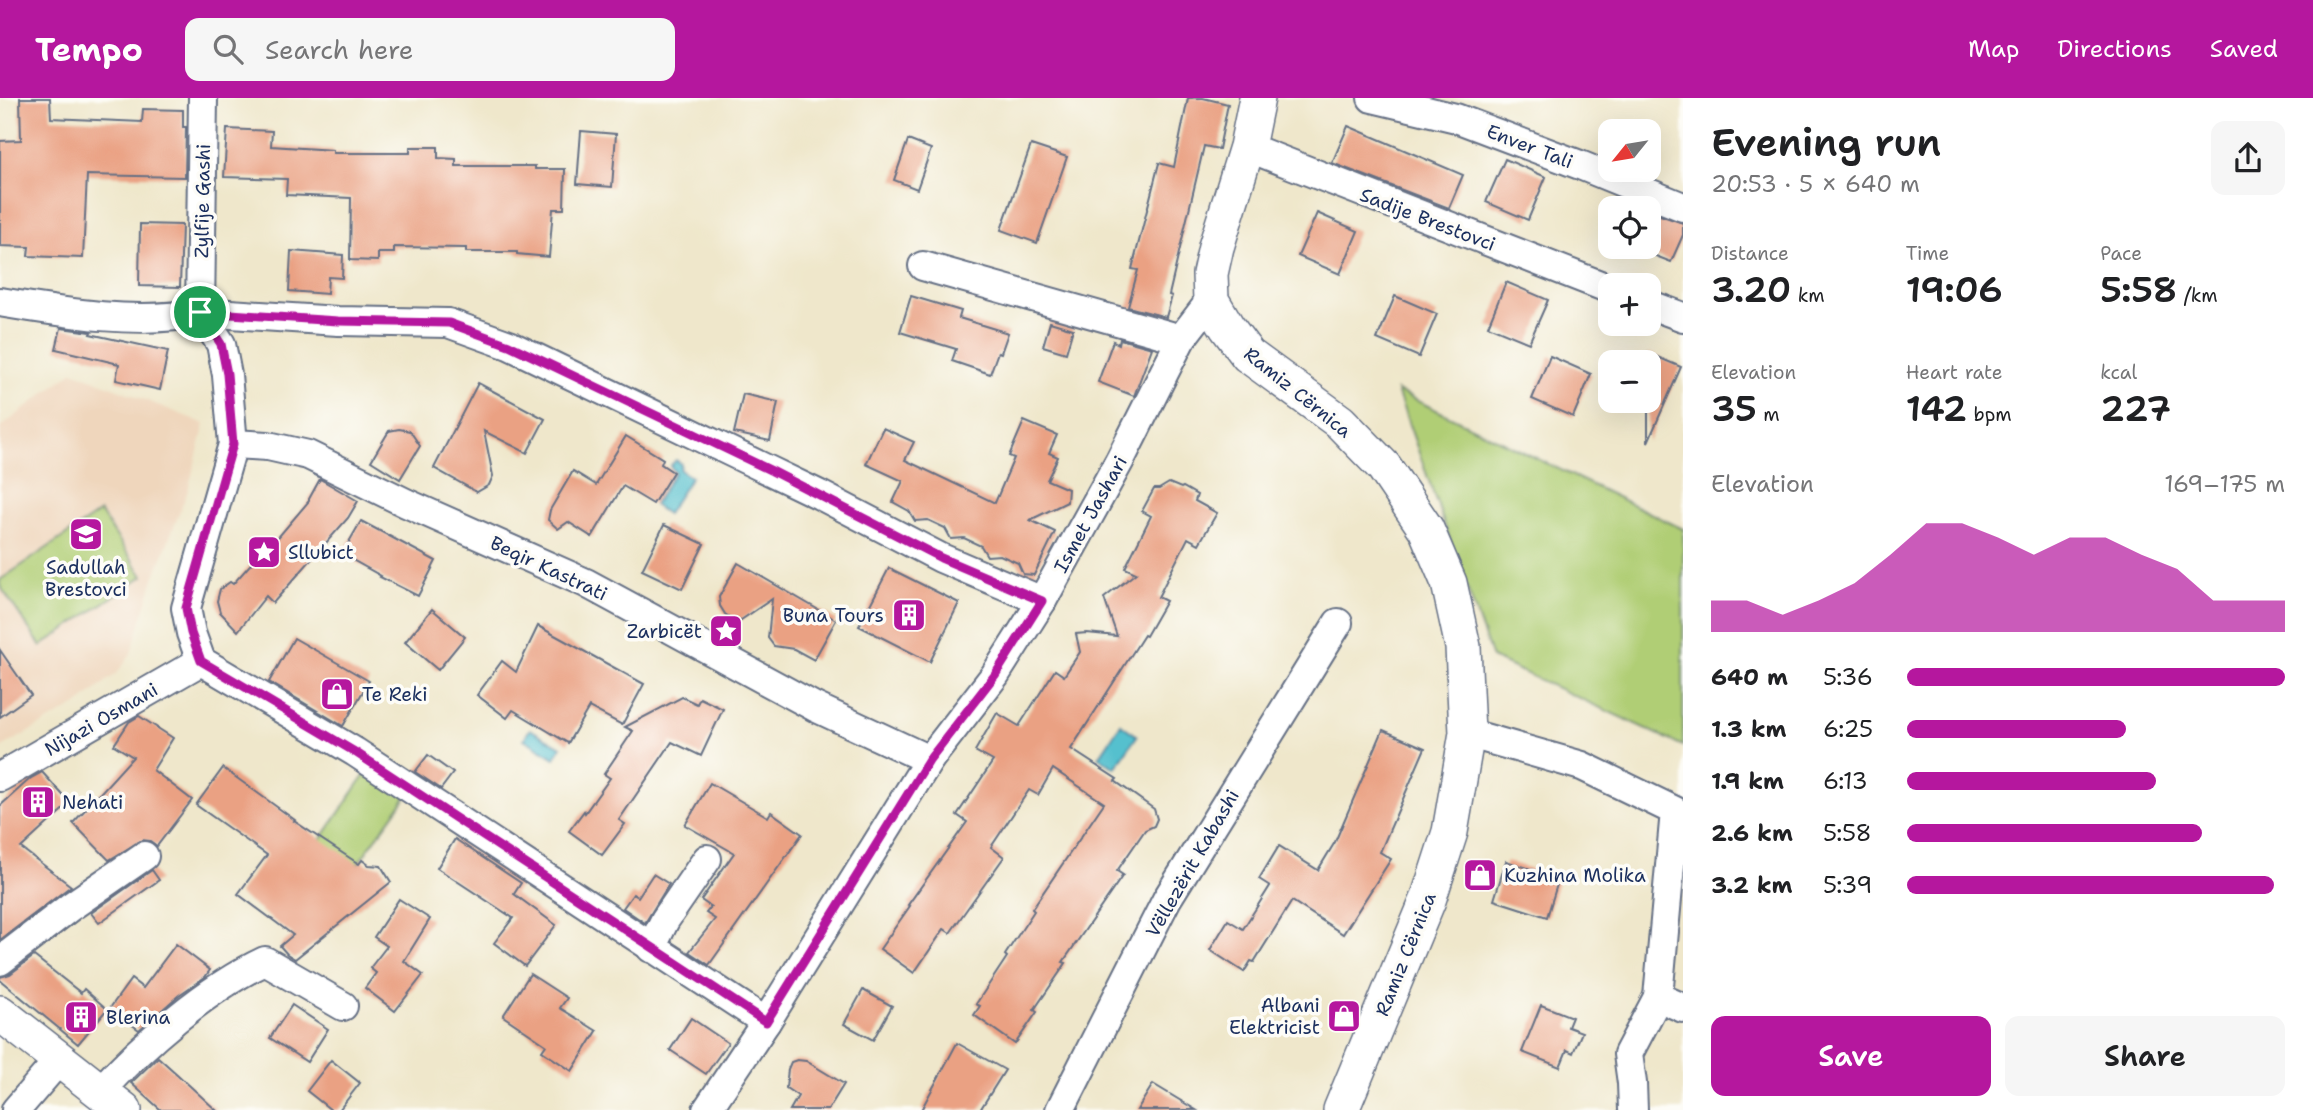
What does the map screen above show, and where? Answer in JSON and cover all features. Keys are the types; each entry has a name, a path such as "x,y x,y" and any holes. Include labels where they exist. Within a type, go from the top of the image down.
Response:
{"street":[{"name":"Zylfije Gashi","path":"200,312 203,98"},
{"path":"1211,300 1210,274 1216,247 1247,147 1256,98"},
{"name":"Enver Tali","path":"1372,98 1456,118 1683,207"},
{"name":"Sadije Brestovci","path":"1247,147 1598,284"},
{"path":"923,266 1181,339"},
{"name":"Ismet Jashari","path":"707,1110 766,1022 929,760 995,675 1042,601 1120,460 1181,339 1211,300"},
{"name":"Ramiz Cërnica","path":"1211,300 1248,355 1340,422 1384,467 1426,529 1449,583 1463,647 1467,733 1450,832 1428,900 1341,1110"},
{"path":"0,302 134,317 183,316 200,312 338,321 449,323 509,345 796,483 941,558 1042,601"},
{"path":"1661,309 1683,317"},
{"path":"200,312 221,344 227,374 233,444 186,608 201,661 355,752 766,1022"},
{"name":"Beqir Kastrati","path":"233,444 268,446 308,455 406,503 586,583 815,707 929,760"},
{"name":"Vëllezërit Kabashi","path":"1060,1110 1167,899 1338,623"},
{"name":"Nijazi Osmani","path":"0,777 201,661"},
{"path":"1467,733 1582,766 1675,811 1670,1003 1628,1054 1633,1110"},
{"path":"0,961 70,907 144,856"},
{"path":"651,948 665,920 708,859"},
{"path":"0,1013 111,1101 120,1069 209,994 238,973 265,961 343,1006"},
{"path":"16,1110 58,1060"}],"shaded area":[{"name":"Sadullah Brestovci","path":"73,371 205,424 188,490 154,578 130,656 117,673 77,705 0,748 0,428"}],"green space":[{"path":"1397,391 1683,529 1683,746 1492,658"},
{"path":"100,512 143,576 41,646 0,586 0,580"},
{"path":"369,769 409,793 330,902 295,877"}],"water":[{"path":"676,460 681,464 680,470 691,477 667,514 654,505 675,472 670,466"},
{"path":"1121,724 1137,736 1115,768 1099,757"},
{"path":"530,729 561,747 555,758 524,739"}],"building":[{"path":"20,98 50,98 51,118 142,122 143,109 183,110 183,127 186,127 185,177 87,175 83,258 28,256 29,247 0,246 0,141 21,140"},
{"path":"1188,98 1203,98 1228,104 1219,149 1204,146 1166,317 1128,307 1138,270 1132,269 1159,163 1174,167"},
{"path":"1348,126 1463,175 1449,208 1332,163"},
{"path":"227,129 272,131 271,146 333,150 333,153 410,153 410,147 438,147 438,158 456,159 456,166 535,166 535,169 565,169 564,209 553,209 549,257 517,252 466,252 466,248 394,247 394,253 378,253 378,261 350,260 351,198 286,195 287,179 224,177"},
{"path":"581,131 616,134 612,187 577,184"},
{"path":"908,140 931,149 917,189 894,180"},
{"path":"1031,145 1067,157 1037,243 1001,230"},
{"path":"1505,159 1546,177 1528,220 1486,202"},
{"path":"1317,213 1358,231 1340,274 1298,256"},
{"path":"1661,215 1683,223 1683,235 1671,262 1661,258"},
{"path":"140,224 182,225 180,287 139,286"},
{"path":"291,251 343,255 342,278 328,277 327,294 289,291"},
{"path":"1506,282 1548,300 1529,343 1488,326"},
{"path":"911,296 961,311 959,318 1008,333 990,374 952,361 956,349 900,332"},
{"path":"1395,296 1437,314 1419,357 1377,339"},
{"path":"1050,322 1073,329 1066,353 1043,346"},
{"path":"61,328 91,332 90,334 168,351 160,390 116,380 119,364 56,349"},
{"path":"1120,339 1152,348 1134,396 1098,382 1113,341 1119,344"},
{"path":"1550,356 1591,374 1573,417 1532,399"},
{"path":"1661,359 1681,367 1661,412"},
{"path":"478,383 545,419 527,453 484,431 493,476 489,485 477,492 434,468"},
{"path":"743,394 778,402 770,441 734,433"},
{"path":"1648,413 1661,413 1648,442"},
{"path":"1024,421 1057,435 1049,453 1058,457 1047,480 1068,489 1067,502 1030,520 1055,532 1034,575 1023,574 1018,563 1000,555 987,556 981,546 964,538 951,539 945,528 928,520 915,521 909,511 893,502 903,481 866,464 883,428 914,442 905,460 995,503 1014,458 1009,456"},
{"path":"389,431 410,431 420,446 400,479 371,461"},
{"path":"626,436 663,459 661,464 673,472 653,504 623,486 592,537 568,522 558,529 548,520 550,510 573,471 596,485"},
{"path":"320,479 358,501 348,518 273,603 266,596 238,631 220,612 217,601 220,589 230,582 233,584 267,546 269,548 309,501"},
{"path":"1169,483 1197,495 1195,501 1217,513 1199,544 1188,538 1158,597 1166,601 1071,749 1117,779 1115,781 1154,809 1157,819 1154,826 1145,830 1117,871 1123,875 1063,962 1066,963 1015,1044 974,1015 980,1006 976,1004 1007,957 1005,955 1034,911 1032,909 1104,803 1053,769 1038,795 1029,790 991,847 1004,857 950,933 944,929 914,973 880,949 967,822 957,815 993,761 975,751 997,713 1019,726 1055,670 1064,676 1080,652 1076,634 1117,636 1104,598 1136,573 1125,568 1151,516 1142,511 1154,489"},
{"path":"361,521 436,561 418,596 342,554"},
{"path":"664,525 704,544 682,589 642,570"},
{"path":"738,563 836,620 814,660 794,649 774,646 768,638 772,599 741,620 732,619 725,614 719,597"},
{"name":"Buna Tours","path":"889,568 959,603 930,662 859,626"},
{"path":"432,609 465,637 438,670 405,642"},
{"path":"538,626 644,684 622,725 589,707 568,743 513,710 507,718 477,695 502,661 516,672"},
{"path":"294,638 369,681 343,726 269,682"},
{"path":"0,650 31,695 0,717"},
{"path":"682,697 697,704 700,698 723,709 701,756 672,742 619,820 625,824 602,855 569,831 610,778 604,774 633,731 625,727"},
{"path":"139,716 173,738 153,770 192,800 157,846 142,840 109,860 73,823 133,757 114,745 129,722"},
{"path":"1383,730 1425,748 1380,852 1391,859 1343,934 1292,901 1254,962 1251,961 1244,972 1210,950 1228,920 1243,929 1270,886 1259,879 1279,846 1318,870 1335,842"},
{"path":"428,755 453,773 441,789 415,772"},
{"path":"223,768 294,821 359,864 362,860 369,865 381,866 391,882 295,959 280,946 293,935 238,894 267,855 196,805"},
{"path":"42,772 70,803 21,848 71,886 0,940 0,806 31,778"},
{"path":"710,783 768,817 771,812 802,834 709,965 689,952 715,919 706,913 711,907 701,900 734,853 685,825"},
{"path":"455,839 521,883 514,894 556,925 525,966 494,943 513,918 437,868"},
{"path":"1506,861 1559,878 1547,917 1494,900"},
{"path":"152,870 159,880 99,923 91,913"},
{"path":"653,874 669,884 645,923 623,908 633,894 638,897"},
{"path":"399,899 430,919 404,961 423,975 395,1011 365,988 376,973 370,968 387,946 374,937"},
{"path":"176,944 210,970 205,977 179,995 139,1030 110,1008 131,979 143,988"},
{"path":"34,956 81,993 84,989 107,1009 78,1044 0,980 0,977 10,974"},
{"path":"530,974 567,998 560,1008 597,1031 572,1071 542,1051 546,1045 503,1016"},
{"path":"863,990 892,1006 873,1040 844,1024"},
{"path":"292,1005 328,1029 307,1062 270,1038"},
{"path":"1541,1005 1572,1017 1568,1027 1582,1032 1573,1053 1567,1050 1560,1067 1522,1052"},
{"path":"691,1018 728,1043 706,1074 670,1050"},
{"path":"957,1043 1005,1070 980,1110 921,1110"},
{"path":"158,1057 216,1110 161,1110 131,1083"},
{"path":"331,1060 360,1083 339,1110 331,1110 307,1091"},
{"path":"806,1061 844,1084 828,1110 790,1110 798,1096 786,1088 788,1069 791,1062"},
{"path":"1153,1084 1196,1110 1137,1110"}],"place":[{"name":"Sadullah Brestovci","path":"86,534"},
{"name":"Sllubict","path":"264,552"},
{"name":"Buna Tours","path":"909,615"},
{"name":"Zarbicët","path":"726,631"},
{"name":"Te Reki","path":"337,694"},
{"name":"Nehati","path":"38,802"},
{"name":"Kuzhina Molika","path":"1480,875"},
{"name":"Albani Elektricist","path":"1344,1016"},
{"name":"Blerina","path":"81,1017"}],"route":[{"path":"200,312 338,321 449,323 509,345 772,471 941,558 1042,601 995,675 929,760 766,1022 355,752 201,661 186,608 233,444 227,374 221,344 200,312"}]}
